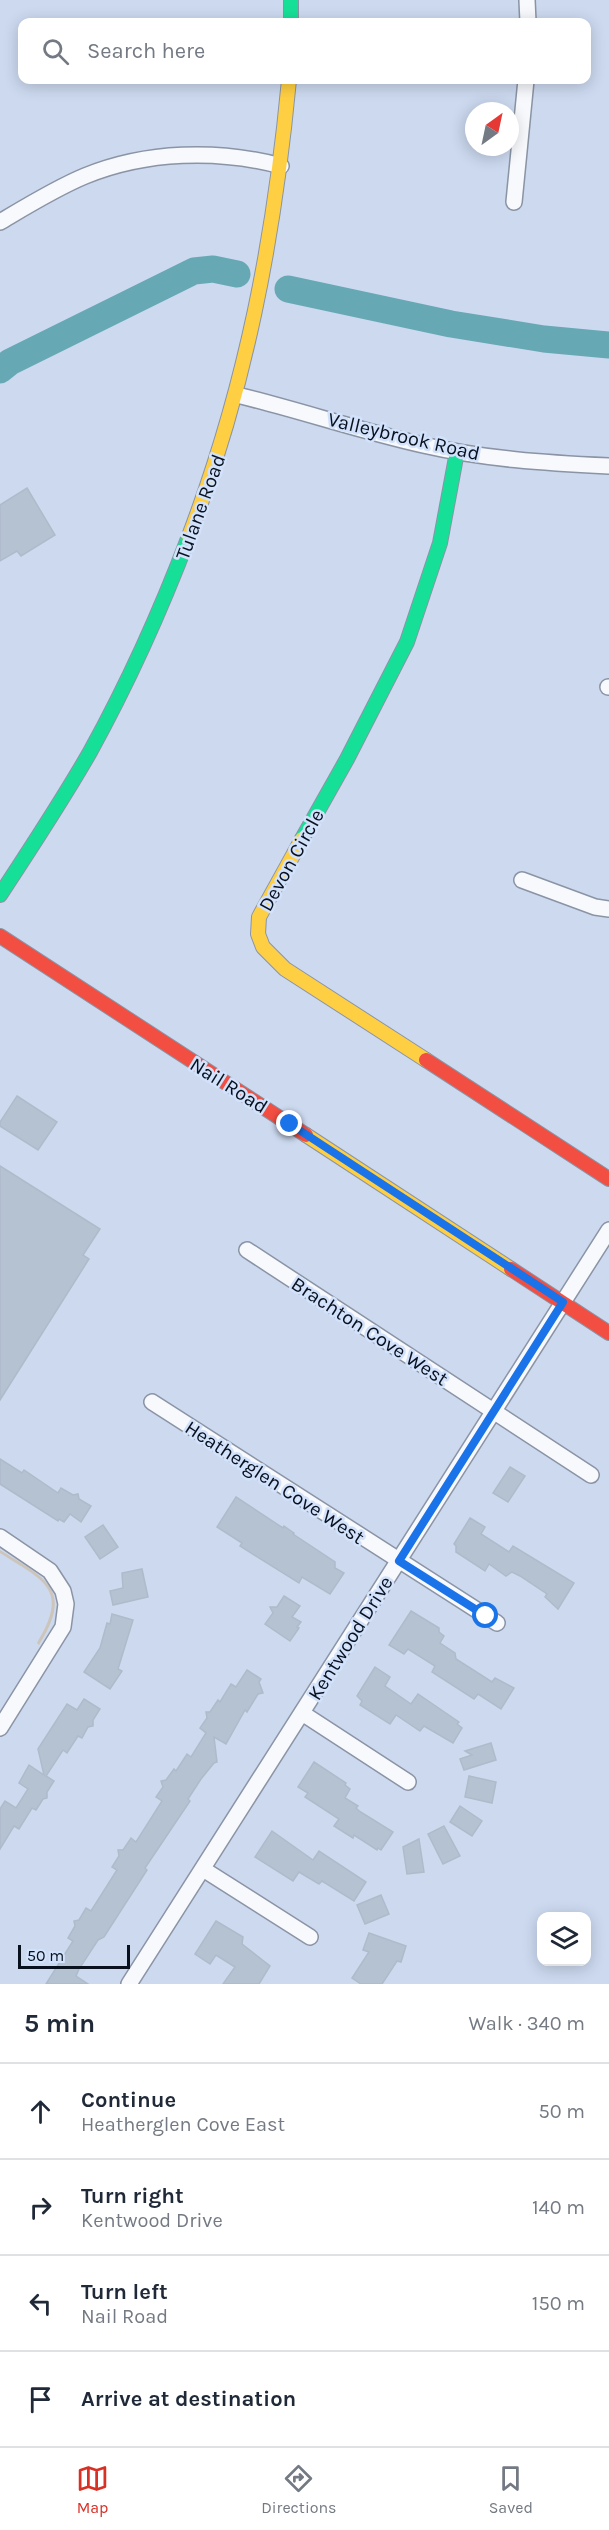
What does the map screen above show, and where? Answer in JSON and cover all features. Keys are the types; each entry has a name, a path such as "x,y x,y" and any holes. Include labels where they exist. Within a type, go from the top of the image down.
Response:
{"street":[{"path":"291,0 291,18"},
{"path":"527,0 528,18"},
{"name":"Tulane Road","path":"0,896 99,735 135,666 189,541 211,483 237,394 259,305 281,166 289,84"},
{"path":"514,202 526,84"},
{"path":"0,222 86,175 132,162 174,155 201,155 264,161 281,166"},
{"name":"Valleybrook Road","path":"237,394 421,445 457,452 526,462 609,466"},
{"name":"Devon Circle","path":"457,452 440,543 407,642 347,759 259,917 257,939 265,952 285,969 609,1179"},
{"path":"522,880 595,907 609,909"},
{"name":"Nail Road","path":"0,936 609,1333"},
{"name":"Kentwood Drive","path":"129,1984 609,1230"},
{"name":"Brachton Cove West","path":"247,1250 591,1475"},
{"name":"Heatherglen Cove West","path":"152,1402 497,1623"},
{"path":"0,1537 50,1571 63,1591 66,1604 63,1627 0,1728"},
{"path":"302,1713 408,1782"},
{"path":"203,1869 310,1937"}],"shaded area":[{"path":"0,1550 30,1569 50,1587 54,1598 54,1610 50,1626 39,1645 37,1643 47,1625 51,1610 51,1598 47,1588 29,1571 0,1553"}],"building":[{"path":"27,488 55,535 21,556 17,551 0,561 0,505"},
{"path":"17,1096 57,1122 38,1150 0,1126 0,1122"},
{"path":"0,1166 100,1229 83,1255 89,1259 0,1400"},
{"path":"0,1459 22,1473 24,1470 58,1493 61,1488 73,1495 78,1494 79,1499 91,1506 81,1522 70,1514 64,1522 59,1519 58,1521 0,1484"},
{"path":"510,1467 525,1476 508,1502 493,1493"},
{"path":"236,1497 283,1528 284,1526 335,1562 335,1568 344,1573 330,1594 302,1577 299,1583 240,1546 242,1543 217,1527"},
{"path":"470,1518 485,1527 481,1534 509,1552 513,1546 574,1583 558,1609 545,1597 547,1594 520,1576 512,1572 506,1576 489,1564 485,1571 456,1552 454,1544"},
{"path":"103,1525 118,1547 100,1559 85,1537"},
{"path":"142,1569 148,1597 113,1605 110,1591 123,1588 122,1573"},
{"path":"284,1596 300,1606 292,1617 301,1622 290,1641 265,1624 273,1613 270,1607 277,1607"},
{"path":"411,1611 439,1628 439,1632 444,1636 440,1643 455,1653 456,1659 492,1682 495,1678 514,1688 501,1709 478,1694 474,1699 432,1672 435,1666 408,1649 404,1654 389,1645"},
{"path":"112,1614 133,1620 118,1669 122,1671 110,1689 84,1672 100,1648"},
{"path":"375,1667 390,1677 385,1686 411,1704 418,1694 459,1722 457,1724 462,1728 453,1743 424,1726 420,1731 396,1715 390,1724 360,1705 362,1701 357,1696"},
{"path":"247,1670 261,1679 259,1682 263,1693 258,1694 247,1712 245,1710 226,1744 214,1737 217,1762 201,1779 188,1799 190,1801 145,1868 147,1870 104,1937 98,1940 79,1969 76,1976 88,1984 46,1984 73,1941 68,1938 75,1926 74,1921 79,1920 86,1908 91,1911 117,1870 112,1867 119,1856 118,1850 123,1850 131,1838 136,1842 162,1801 156,1797 163,1787 161,1781 166,1780 174,1769 176,1771 187,1754 191,1757 206,1733 200,1728 207,1718 206,1712 210,1712 218,1700 220,1702 231,1684 236,1687"},
{"path":"84,1699 100,1709 93,1720 93,1726 88,1727 82,1738 78,1736 67,1753 63,1750 46,1776 54,1781 47,1792 47,1798 43,1799 36,1810 32,1808 19,1829 14,1826 0,1849 0,1809 5,1801 16,1808 28,1789 19,1783 29,1765 44,1775 38,1749 67,1704 77,1710"},
{"path":"491,1743 496,1760 464,1770 460,1759 472,1755 465,1751"},
{"path":"314,1762 346,1783 345,1785 350,1789 345,1798 358,1806 356,1808 359,1811 393,1832 381,1850 378,1848 377,1850 354,1835 353,1838 334,1826 339,1819 305,1797 308,1793 298,1787"},
{"path":"469,1776 496,1782 492,1803 465,1797"},
{"path":"460,1806 482,1821 472,1836 450,1822"},
{"path":"444,1826 460,1856 443,1864 428,1834"},
{"path":"272,1831 313,1860 319,1851 366,1882 354,1901 322,1881 319,1884 299,1872 293,1881 255,1857"},
{"path":"419,1839 424,1872 407,1874 403,1847"},
{"path":"381,1895 389,1914 365,1924 357,1905"},
{"path":"216,1921 243,1937 242,1944 270,1966 259,1984 223,1984 235,1967 216,1955 210,1964 195,1954"},
{"path":"369,1933 406,1946 401,1962 397,1961 382,1984 361,1984 352,1978 369,1952 363,1950"}],"waterway":[{"path":"0,370 10,362 194,271 213,269 237,274"},
{"path":"288,289 451,324 544,339 609,345"}],"traffic: fast":[{"path":"291,0 291,18"},
{"path":"302,839 347,759 407,642 440,543 457,452"},
{"path":"0,895 90,752 118,700 189,536"}],"traffic: slow":[{"path":"189,536 227,424 255,311 275,197 289,84"},
{"path":"302,839 259,917 258,934 263,947 285,969 426,1060"},
{"path":"306,1135 511,1269"}],"traffic: jam":[{"path":"0,936 306,1135"},
{"path":"426,1060 609,1179"},
{"path":"511,1269 609,1333"}],"route":[{"path":"290,1124 563,1302 399,1561 486,1616"}]}
